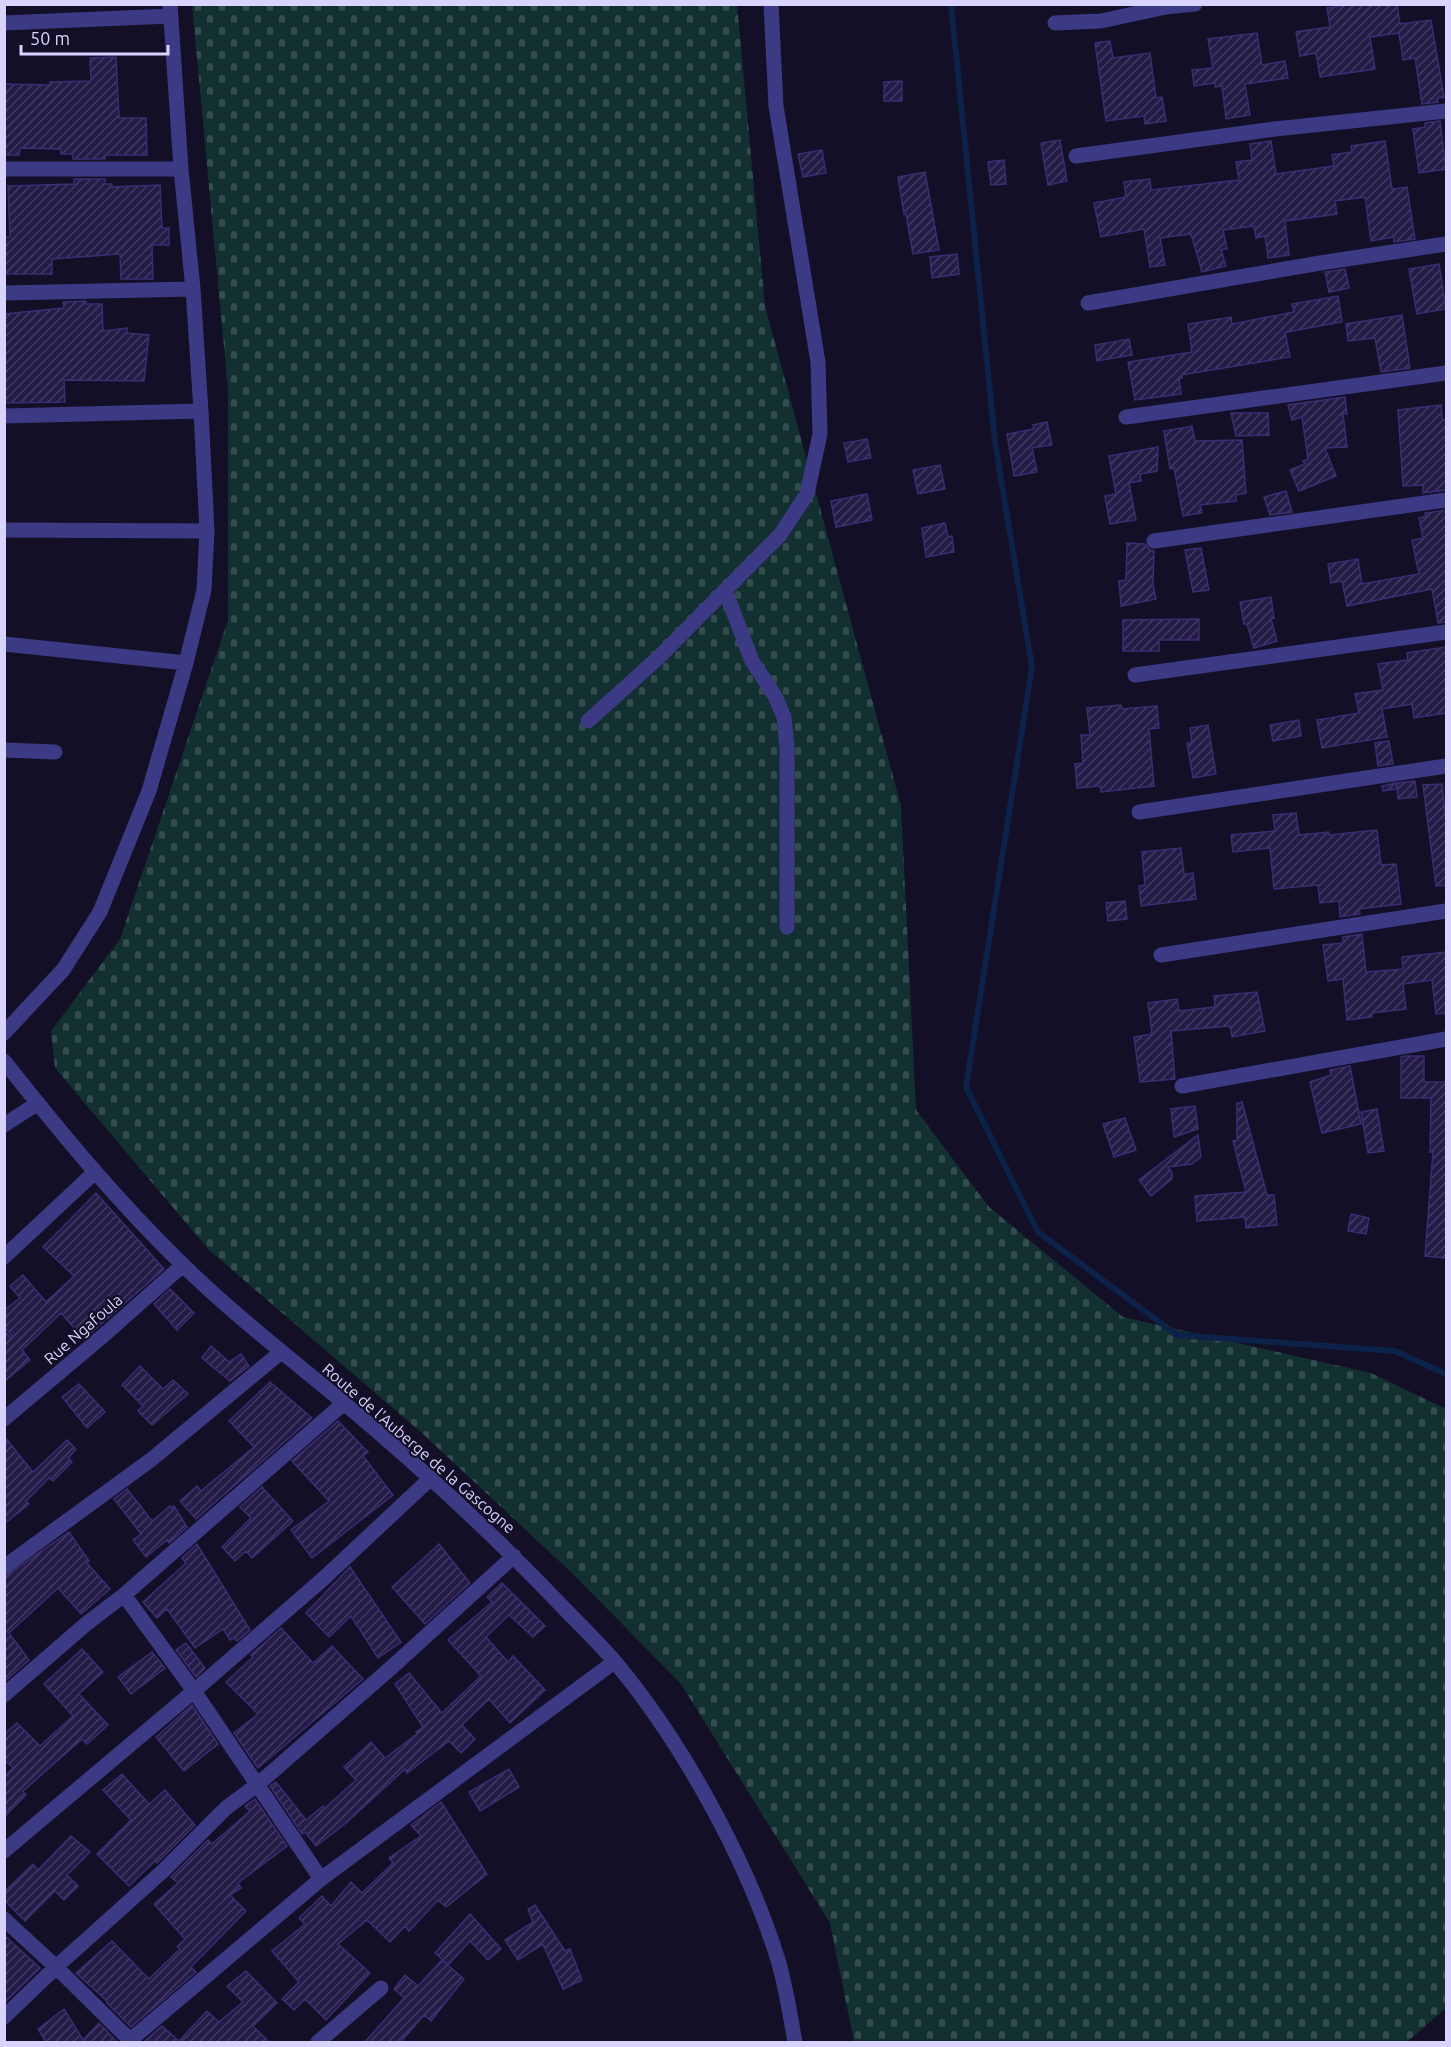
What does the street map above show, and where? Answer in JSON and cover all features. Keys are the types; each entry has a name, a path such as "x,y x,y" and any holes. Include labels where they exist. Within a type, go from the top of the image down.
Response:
{"street":[{"path":"588,721 658,658 780,535 807,494 820,434 818,362 776,106 771,4"},
{"path":"1055,23 1101,21 1195,4"},
{"path":"4,23 171,10 181,169 193,289 207,531 204,590 186,663 149,791 100,912 63,970 4,1033"},
{"path":"1076,156 1275,129 1446,111"},
{"path":"4,169 181,169"},
{"path":"1088,303 1446,244"},
{"path":"4,293 193,289"},
{"path":"1126,417 1446,373"},
{"path":"4,416 201,411"},
{"path":"1154,541 1446,500"},
{"path":"4,530 207,531"},
{"path":"726,590 752,661 775,696 784,717 787,747 788,927"},
{"path":"1136,675 1446,632"},
{"path":"4,644 186,663"},
{"path":"4,750 55,752"},
{"path":"1139,812 1446,766"},
{"path":"1161,955 1446,911"},
{"path":"1182,1086 1446,1039"},
{"name":"Route de l'Auberge de la Gascogne","path":"4,1061 95,1172 183,1265 281,1352 431,1478 514,1556 615,1662 663,1726 709,1802 752,1889 779,1962 795,2043"},
{"path":"4,1125 38,1103"},
{"path":"4,1257 95,1172"},
{"name":"Rue Ngafoula","path":"4,1419 105,1335 183,1265"},
{"path":"4,1568 152,1459 281,1352"},
{"path":"4,1695 86,1624 124,1595 344,1403"},
{"path":"4,1851 323,1579 431,1478"},
{"path":"4,2017 164,1870 226,1808 257,1785 392,1667 514,1556"},
{"path":"124,1595 194,1691 321,1879"},
{"path":"4,1919 57,1967 130,2042 321,1879 615,1662"},
{"path":"318,2043 381,1988"}],"green space":[{"path":"192,5 737,5 765,306 901,806 916,1110 989,1207 1123,1317 1371,1373 1446,1409 1446,2008 1407,2042 854,2042 830,1923 681,1684 573,1574 424,1435 209,1250 55,1068 51,1031 120,939 228,620 228,390"}],"building":[{"path":"1355,4 1397,4 1400,24 1431,20 1444,97 1437,98 1438,102 1422,104 1415,58 1403,60 1399,33 1370,37 1375,69 1320,77 1316,53 1300,56 1296,32 1330,27 1327,8"},
{"path":"1257,33 1262,65 1285,61 1288,78 1245,84 1250,115 1226,119 1222,86 1215,87 1215,83 1194,86 1192,70 1213,68 1208,39"},
{"path":"1110,41 1113,58 1150,53 1156,98 1162,97 1166,121 1145,124 1144,116 1106,121 1095,43"},
{"path":"116,57 119,118 146,118 147,155 105,155 105,159 73,159 73,154 61,154 61,149 20,148 19,155 4,155 4,84 50,85 50,82 91,81 90,58"},
{"path":"902,81 902,101 884,101 884,82"},
{"path":"1440,121 1446,169 1419,173 1413,129 1425,127 1425,123"},
{"path":"1060,140 1067,181 1048,185 1041,143"},
{"path":"1271,141 1276,174 1334,166 1332,155 1352,152 1351,146 1385,141 1392,189 1407,187 1415,239 1394,242 1394,237 1371,241 1365,197 1335,201 1337,214 1285,221 1289,255 1268,258 1265,236 1256,238 1254,226 1223,230 1227,249 1221,250 1226,266 1202,272 1191,234 1160,238 1165,265 1150,267 1144,229 1101,237 1094,203 1126,197 1124,182 1150,179 1151,190 1239,180 1236,162 1252,160 1250,144"},
{"path":"822,150 826,173 803,177 798,154"},
{"path":"1004,160 1006,184 991,185 988,162"},
{"path":"925,172 939,250 913,254 898,177"},
{"path":"74,179 105,179 105,184 112,184 112,187 160,185 162,228 169,228 169,245 152,245 153,279 121,279 120,254 52,259 52,274 4,274 4,237 10,237 8,186 74,184"},
{"path":"957,254 959,274 932,278 930,257"},
{"path":"1439,264 1446,309 1417,314 1409,269"},
{"path":"1345,269 1349,288 1329,292 1325,272"},
{"path":"1338,296 1342,322 1285,333 1290,357 1181,375 1182,378 1179,379 1181,394 1135,400 1128,362 1192,352 1188,324 1231,317 1232,324 1294,312 1292,304"},
{"path":"86,301 86,304 102,304 103,331 127,328 127,333 149,335 144,381 64,380 65,402 4,403 4,314 64,308 63,302"},
{"path":"1402,315 1410,368 1381,372 1375,338 1348,341 1346,324"},
{"path":"1129,339 1132,355 1097,361 1095,345"},
{"path":"1345,397 1347,414 1343,414 1347,447 1325,448 1336,476 1299,491 1290,470 1305,464 1303,461 1308,459 1302,417 1292,420 1288,405"},
{"path":"1441,405 1442,420 1446,419 1446,490 1423,493 1423,485 1403,486 1398,410"},
{"path":"1231,413 1268,413 1269,435 1236,436"},
{"path":"1047,422 1052,445 1032,448 1037,472 1014,476 1007,434 1034,429 1033,425"},
{"path":"1192,426 1195,441 1242,440 1246,493 1236,495 1236,501 1200,505 1202,513 1183,516 1174,468 1170,469 1164,431"},
{"path":"867,439 871,458 848,462 844,443"},
{"path":"1158,447 1157,471 1140,474 1141,481 1129,483 1136,520 1110,524 1105,496 1116,494 1109,456"},
{"path":"940,465 945,489 918,494 913,470"},
{"path":"1286,491 1292,512 1270,515 1264,497"},
{"path":"867,494 872,520 836,527 831,501"},
{"path":"1446,510 1446,622 1438,623 1432,589 1347,606 1342,581 1331,583 1328,564 1358,559 1362,584 1419,574 1412,540 1423,538 1419,518 1426,516 1425,513"},
{"path":"945,523 948,537 952,536 954,552 926,557 922,528"},
{"path":"1127,543 1145,544 1154,551 1153,584 1156,599 1121,606 1119,581 1126,580"},
{"path":"1201,548 1209,590 1193,592 1185,550"},
{"path":"1271,597 1274,618 1271,619 1277,641 1254,648 1247,624 1244,624 1240,602"},
{"path":"1199,619 1199,640 1159,640 1159,651 1123,651 1123,620"},
{"path":"1446,647 1446,713 1414,718 1412,704 1382,709 1387,737 1322,748 1317,720 1359,713 1355,694 1383,690 1378,664 1408,660 1407,653"},
{"path":"1121,705 1122,709 1157,706 1159,728 1149,729 1154,786 1101,792 1100,786 1077,788 1075,764 1083,763 1081,735 1090,735 1087,708"},
{"path":"1299,720 1301,736 1273,741 1270,725"},
{"path":"1208,725 1216,774 1193,778 1187,743 1192,742 1190,728"},
{"path":"1389,741 1393,764 1378,766 1375,743"},
{"path":"1415,781 1417,797 1398,799 1397,783"},
{"path":"1396,783 1397,789 1383,791 1382,786"},
{"path":"1442,784 1446,824 1446,885 1436,886 1423,785"},
{"path":"1296,813 1299,835 1329,832 1329,835 1377,830 1381,865 1396,864 1401,904 1359,909 1360,914 1340,917 1339,901 1320,903 1318,885 1274,889 1270,848 1233,852 1231,835 1275,831 1273,815"},
{"path":"1181,848 1184,874 1193,873 1196,899 1141,906 1139,886 1145,885 1142,852"},
{"path":"1125,901 1127,919 1108,921 1106,903"},
{"path":"1362,934 1366,972 1403,969 1402,957 1446,952 1446,1013 1436,1014 1432,980 1403,984 1406,1009 1372,1013 1372,1017 1347,1020 1343,979 1328,981 1323,945 1343,943 1343,937"},
{"path":"1257,992 1265,1031 1232,1037 1230,1026 1171,1031 1175,1079 1140,1082 1134,1037 1152,1034 1148,1003 1177,999 1179,1011 1215,1007 1214,996"},
{"path":"1424,1056 1424,1082 1446,1082 1446,1258 1425,1256 1433,1152 1430,1152 1431,1098 1401,1098 1401,1057"},
{"path":"1350,1066 1361,1124 1322,1133 1310,1082 1331,1075 1330,1070"},
{"path":"1242,1102 1267,1195 1274,1195 1277,1225 1246,1228 1245,1217 1197,1221 1195,1196 1246,1192 1233,1141 1237,1140 1237,1103"},
{"path":"1195,1106 1198,1129 1174,1137 1171,1109"},
{"path":"1377,1109 1384,1151 1368,1153 1361,1112"},
{"path":"1125,1118 1136,1150 1114,1157 1103,1124"},
{"path":"1198,1135 1201,1157 1192,1164 1168,1167 1172,1173 1172,1179 1151,1196 1139,1180"},
{"path":"96,1193 164,1269 84,1339 61,1313 22,1350 30,1360 4,1382 4,1331 11,1338 13,1337 4,1327 4,1310 20,1298 10,1286 23,1275 46,1302 74,1276 43,1247"},
{"path":"1351,1214 1369,1218 1366,1234 1348,1231"},
{"path":"170,1289 194,1313 177,1330 154,1304"},
{"path":"211,1346 229,1362 241,1354 249,1366 230,1381 202,1358"},
{"path":"140,1366 163,1389 173,1380 188,1394 152,1425 138,1411 143,1406 122,1385"},
{"path":"270,1382 312,1418 196,1519 180,1501 197,1486 201,1491 254,1447 229,1421"},
{"path":"79,1384 105,1412 87,1428 62,1397"},
{"path":"338,1421 368,1452 363,1456 393,1495 312,1558 291,1530 329,1501 292,1461"},
{"path":"4,1436 33,1472 67,1440 76,1449 68,1458 72,1462 53,1481 49,1478 26,1501 29,1504 4,1524"},
{"path":"262,1487 293,1521 252,1558 246,1551 235,1561 222,1547 251,1518 240,1507"},
{"path":"127,1489 152,1521 170,1506 172,1508 174,1506 187,1527 169,1543 167,1540 146,1557 133,1540 141,1534 114,1499"},
{"path":"69,1532 89,1561 87,1563 110,1589 81,1614 58,1588 9,1633 29,1660 4,1682 4,1577"},
{"path":"197,1544 250,1630 237,1641 234,1638 230,1640 223,1629 195,1648 167,1609 157,1618 143,1602 186,1563 182,1558"},
{"path":"439,1544 470,1583 425,1624 392,1587"},
{"path":"350,1567 401,1642 378,1658 351,1616 329,1637 306,1613"},
{"path":"502,1583 545,1626 533,1637 509,1615 486,1637 508,1662 513,1656 545,1690 510,1723 489,1699 462,1725 475,1739 461,1753 449,1741 407,1773 405,1769 346,1823 316,1846 305,1832 302,1834 270,1786 276,1782 306,1820 323,1806 325,1808 356,1780 344,1767 371,1742 385,1758 417,1734 416,1732 423,1727 395,1684 409,1673 442,1713 481,1676 448,1640 492,1602 487,1597"},
{"path":"281,1628 313,1663 332,1646 363,1679 258,1768 234,1733 258,1714 226,1682"},
{"path":"186,1643 205,1668 196,1677 176,1650"},
{"path":"82,1649 103,1672 79,1694 108,1725 87,1744 82,1739 23,1791 26,1795 4,1817 4,1777 13,1768 4,1759 4,1734 17,1723 40,1746 73,1716 44,1684"},
{"path":"152,1652 165,1668 131,1694 118,1677"},
{"path":"192,1705 218,1744 184,1771 156,1737"},
{"path":"509,1769 519,1787 480,1811 469,1792"},
{"path":"122,1774 149,1804 165,1790 195,1825 157,1863 155,1861 129,1886 97,1854 131,1820 103,1790"},
{"path":"255,1799 287,1846 238,1883 241,1888 230,1895 246,1911 191,1967 196,1972 131,2027 76,1973 112,1941 149,1979 180,1949 177,1947 185,1939 154,1904 178,1883 171,1877 208,1840 212,1844 250,1811 245,1806"},
{"path":"441,1802 487,1874 446,1907 438,1900 409,1931 405,1926 390,1942 367,1920 338,1944 370,1973 326,2020 305,1999 294,2010 282,1999 299,1982 272,1951 305,1924 299,1918 322,1896 331,1906 351,1882 362,1893 393,1863 389,1858 421,1836 411,1825"},
{"path":"71,1836 90,1852 67,1875 78,1886 64,1900 55,1891 25,1921 4,1900 4,1892 33,1864 38,1870"},
{"path":"535,1905 565,1951 570,1949 582,1980 563,1989 543,1944 518,1960 505,1940 533,1922 528,1909"},
{"path":"470,1914 501,1949 488,1960 470,1941 448,1965 435,1953"},
{"path":"4,1935 40,1968 4,2003"},
{"path":"442,1960 464,1979 431,2021 424,2015 400,2043 364,2043 404,1998 394,1989 405,1975 418,1986"},
{"path":"246,1971 277,2003 253,2026 270,2043 143,2043 162,2026 179,2041 207,2011 219,2022 243,2002 227,1986"},
{"path":"64,2009 83,2040 99,2023 118,2043 47,2043 38,2029"}],"waterway":[{"path":"951,4 995,442 1032,667 966,1087 1038,1232 1177,1335 1395,1351 1446,1374"}]}
